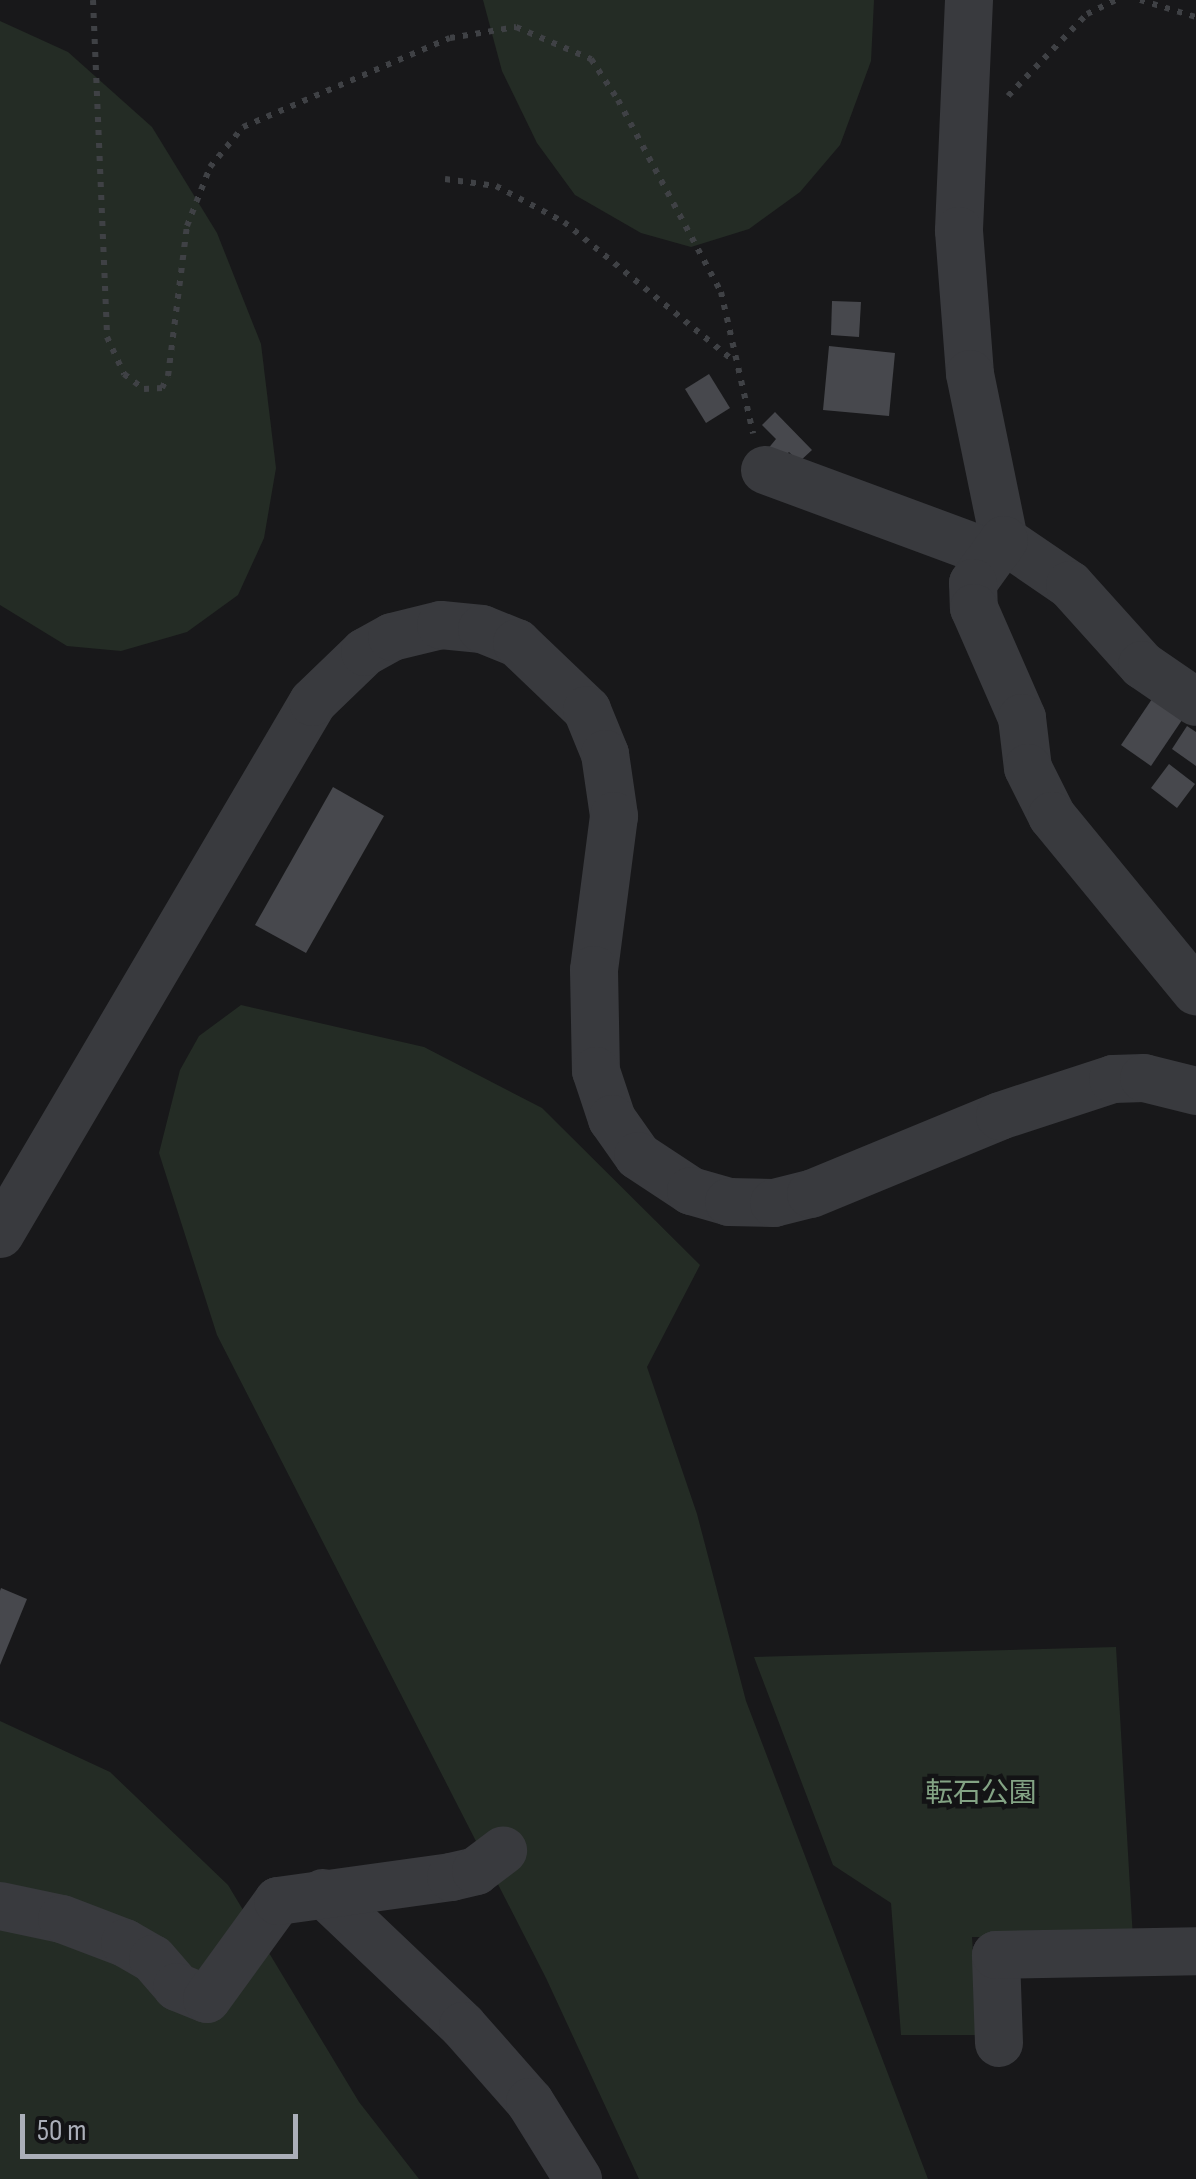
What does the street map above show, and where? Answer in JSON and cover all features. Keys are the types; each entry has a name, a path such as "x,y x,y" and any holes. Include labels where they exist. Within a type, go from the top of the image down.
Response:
{"street":[{"path":"969,0 958,231 970,374 998,547 973,583 974,608 1022,718 1028,768 1052,816 1196,992"},
{"path":"765,470 998,547 1070,585 1142,665 1196,702"},
{"path":"0,1234 313,702 365,652 392,637 441,625 482,630 516,643 586,710 605,754 614,816 594,970 596,1071 612,1119 638,1156 691,1191 729,1202 774,1203 811,1194 1000,1116 1112,1078 1144,1078 1196,1091"},
{"path":"0,1906 62,1919 125,1943 154,1959 177,1987 207,2000 278,1901 466,1874 503,1851"},
{"path":"324,1893 462,2026 530,2102 578,2179"},
{"path":"999,2043 996,1954 1196,1951"}],"path":[{"path":"92,0 107,336 124,374 144,389 162,388 168,376 187,226 210,167 242,127 450,38 516,26 592,59 697,241 721,292 765,470"},
{"path":"1004,105 1086,14 1116,0"},
{"path":"1140,0 1196,17"},
{"path":"445,179 496,186 564,222 736,363"}],"green space":[{"path":"483,0 874,0 871,61 840,145 800,192 749,229 691,247 641,233 575,195 537,143 502,71"},
{"path":"0,21 68,52 152,127 217,233 261,344 276,468 264,538 238,595 187,632 121,651 67,646 0,605"},
{"path":"241,1005 424,1047 542,1108 700,1265 647,1367 697,1514 746,1701 928,2179 639,2179 546,1978 217,1335 159,1153 180,1070 199,1036"},
{"name":"転石公園","path":"1116,1647 1133,1939 972,1937 978,2035 901,2035 891,1903 833,1865 754,1657"},
{"path":"0,1721 110,1772 228,1885 359,2102 419,2179 0,2179"}],"building":[{"path":"832,301 861,302 859,337 831,335"},
{"path":"829,346 895,353 889,416 823,410"},
{"path":"709,374 730,408 706,423 685,389"},
{"path":"775,412 812,450 799,462 789,452 781,461 767,450 776,439 762,425"},
{"path":"1152,699 1182,720 1151,766 1121,745"},
{"path":"1187,726 1196,732 1196,766 1172,749"},
{"path":"1169,764 1195,784 1177,808 1151,788"},
{"path":"333,787 384,816 306,953 255,925"},
{"path":"1,1588 27,1599 0,1665 0,1591"}]}
